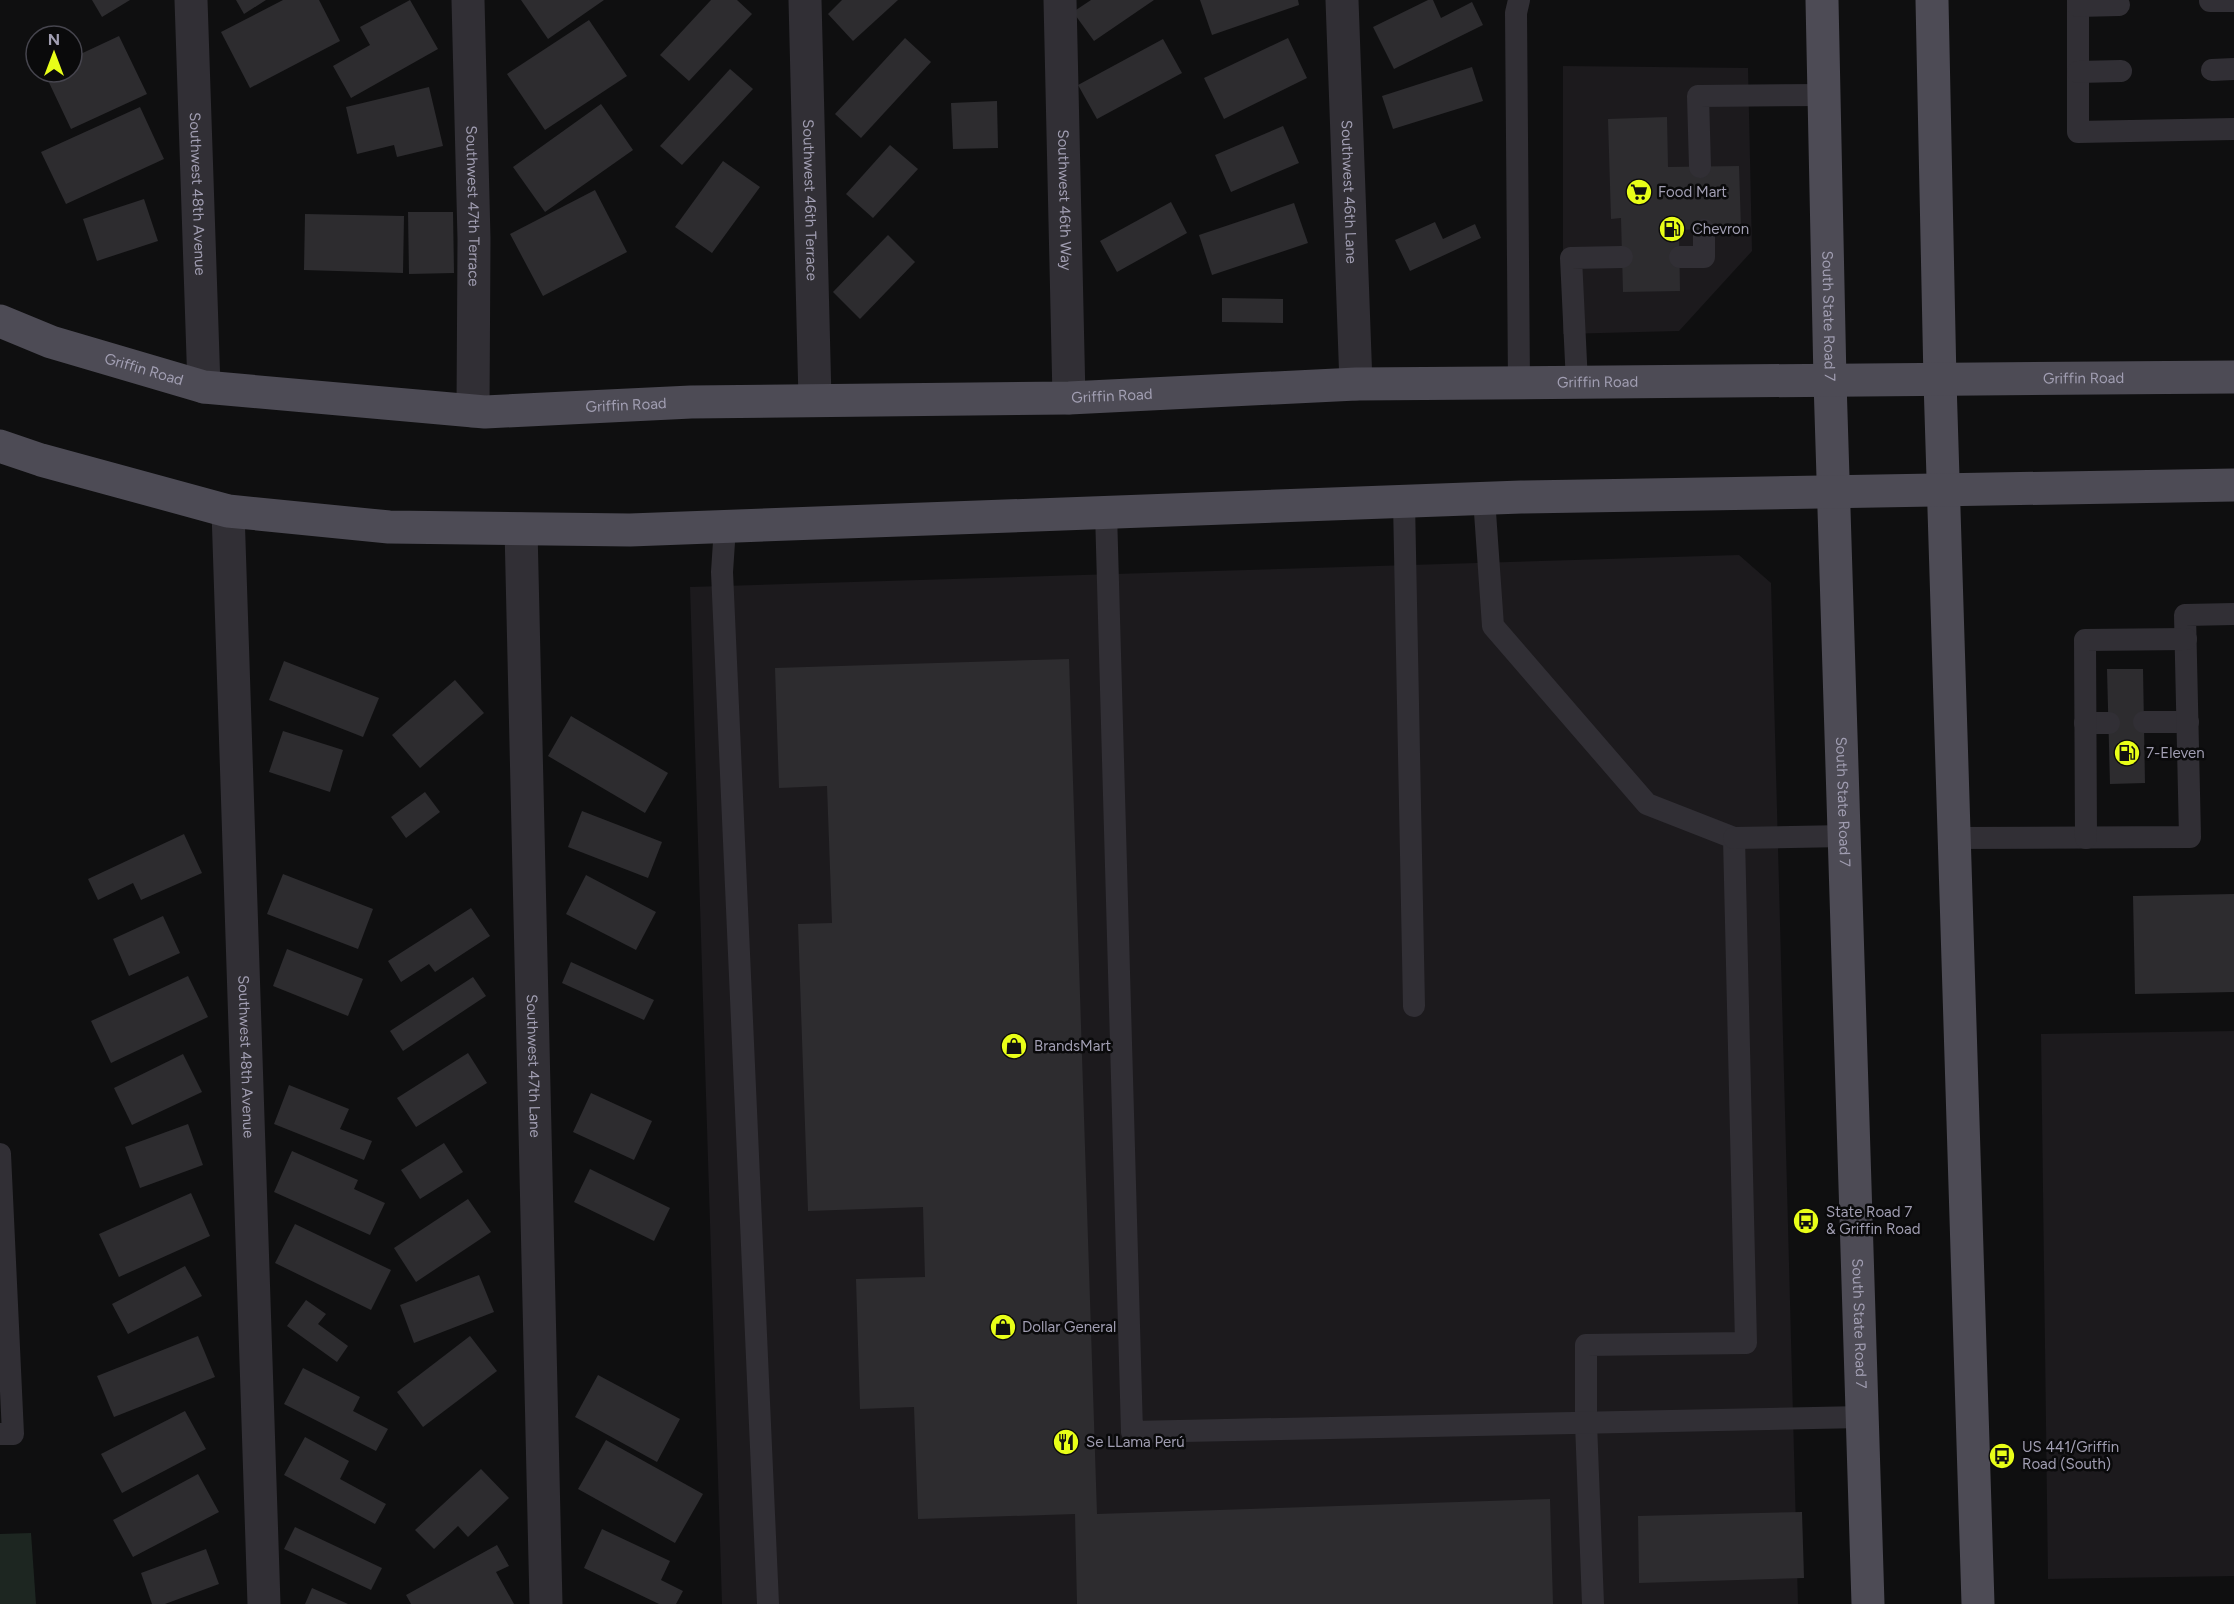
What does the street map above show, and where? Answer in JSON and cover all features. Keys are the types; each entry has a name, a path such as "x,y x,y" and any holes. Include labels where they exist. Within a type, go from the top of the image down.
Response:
{"main road":[{"name":"South State Road 7","path":"1822,0 1830,381 1868,1604"},
{"path":"1932,0 1940,381 1978,1604"},
{"name":"Griffin Road","path":"0,321 51,342 204,387 473,411 815,400 1069,398 1356,384 2234,377"},
{"path":"0,446 41,460 228,511 389,527 630,530 1484,498 2234,485"}],"street":[{"name":"Southwest 48th Avenue","path":"191,0 204,387"},
{"name":"Southwest 47th Terrace","path":"468,0 474,239 473,411"},
{"name":"Southwest 46th Terrace","path":"805,0 815,400"},
{"name":"Southwest 46th Way","path":"1060,0 1069,398"},
{"name":"Southwest 46th Lane","path":"1342,0 1356,384"},
{"name":"Southwest 48th Avenue","path":"228,511 264,1604"},
{"name":"Southwest 47th Lane","path":"521,529 546,1604"}],"lane":[{"path":"1519,0 1516,13 1519,384"},
{"path":"2210,1 2234,0"},
{"path":"2119,5 2078,3 2078,132 2234,129"},
{"path":"2078,72 2121,71"},
{"path":"1700,167 1698,96 1824,95"},
{"path":"1680,257 1704,257 1704,230"},
{"path":"1577,383 1571,258 1622,257"},
{"path":"1484,498 1493,626 1647,804 1734,838 1845,836"},
{"path":"1404,502 1414,1006"},
{"path":"1106,512 1132,1432 1862,1417"},
{"path":"724,527 722,572 768,1604"},
{"path":"1955,838 2190,837 2185,615 2234,614"},
{"path":"2086,838 2085,640 2186,639"},
{"path":"2144,722 2188,722"},
{"path":"2085,723 2109,723"},
{"path":"1593,1604 1586,1423 1586,1345 1746,1343 1734,838"},
{"path":"0,1154 12,1434 0,1434"}],"shaded area":[{"path":"1563,66 1748,68 1752,251 1679,331 1563,334"},
{"path":"1739,555 1771,583 1798,1604 722,1604 690,587"},
{"path":"2234,1031 2234,1576 2048,1579 2041,1034"},
{"path":"31,1533 36,1604 0,1604 0,1534"}],"building":[{"path":"92,0 130,0 102,17"},
{"path":"236,0 266,0 244,14"},
{"path":"283,0 319,0 340,41 250,88 221,32"},
{"path":"410,0 438,49 351,98 333,66 370,45 360,27"},
{"path":"521,0 604,0 548,39"},
{"path":"711,0 737,0 752,14 689,81 660,55"},
{"path":"842,0 898,0 853,41 828,14"},
{"path":"1091,0 1154,0 1094,41 1073,12"},
{"path":"1200,0 1298,0 1299,5 1212,35"},
{"path":"1428,0 1433,0 1441,18 1472,2 1483,25 1394,69 1373,27"},
{"path":"589,20 627,76 545,130 507,74"},
{"path":"119,36 147,94 71,129 50,84 84,84 84,52"},
{"path":"905,38 931,62 861,138 835,114"},
{"path":"1288,38 1307,78 1224,119 1204,78"},
{"path":"1163,39 1182,73 1097,119 1078,85"},
{"path":"1472,67 1483,101 1393,129 1382,96"},
{"path":"730,69 753,89 682,165 660,146"},
{"path":"429,87 443,146 397,157 394,145 357,154 346,107"},
{"path":"997,101 998,148 953,149 951,103"},
{"path":"601,104 633,150 545,212 513,167"},
{"path":"140,107 164,159 66,204 41,152"},
{"path":"1667,117 1668,167 1739,166 1741,228 1679,230 1680,291 1623,292 1621,218 1611,219 1608,119"},
{"path":"1283,126 1299,163 1231,192 1215,155"},
{"path":"890,145 918,169 873,218 846,194"},
{"path":"723,161 760,187 712,253 675,227"},
{"path":"595,190 627,252 543,296 510,234"},
{"path":"144,199 158,241 97,261 83,219"},
{"path":"1171,202 1187,233 1117,272 1100,241"},
{"path":"1294,203 1308,243 1212,275 1199,235"},
{"path":"408,212 453,212 454,273 409,274"},
{"path":"305,214 404,216 403,273 304,270"},
{"path":"1435,222 1443,239 1475,224 1481,238 1410,271 1395,240"},
{"path":"888,235 915,262 860,319 833,292"},
{"path":"1222,298 1283,299 1283,323 1222,322"},
{"path":"1069,659 1097,1514 1550,1499 1553,1604 1077,1604 1075,1514 918,1519 914,1407 860,1409 856,1279 925,1277 923,1207 808,1211 798,924 832,923 827,786 779,788 775,668"},
{"path":"284,661 379,698 363,737 269,700"},
{"name":"7-Eleven","path":"2107,669 2143,669 2145,783 2110,784"},
{"path":"455,680 484,713 420,768 392,735"},
{"path":"571,716 668,773 645,813 548,756"},
{"path":"283,731 343,750 330,792 269,772"},
{"path":"425,792 440,812 406,838 391,817"},
{"path":"582,811 662,842 648,878 568,847"},
{"path":"184,834 202,873 141,900 133,883 98,900 88,879"},
{"path":"283,874 373,909 358,949 267,914"},
{"path":"586,875 656,912 636,950 566,914"},
{"path":"2234,894 2234,992 2135,994 2133,896"},
{"path":"471,908 490,936 435,972 429,964 401,982 388,961"},
{"path":"163,916 180,953 129,976 113,939"},
{"path":"287,949 363,979 348,1016 273,986"},
{"path":"571,962 654,1000 644,1020 562,983"},
{"path":"188,976 208,1017 111,1063 91,1021"},
{"path":"473,977 486,996 403,1051 390,1031"},
{"path":"468,1053 487,1083 416,1127 397,1098"},
{"path":"183,1054 202,1092 132,1125 114,1088"},
{"path":"289,1085 349,1109 340,1129 372,1141 364,1160 274,1124"},
{"path":"591,1093 652,1121 634,1160 573,1132"},
{"path":"188,1124 203,1165 140,1188 125,1147"},
{"path":"444,1143 463,1172 420,1199 401,1170"},
{"path":"292,1151 358,1180 354,1189 385,1203 370,1235 274,1192"},
{"path":"590,1169 670,1208 654,1241 574,1202"},
{"path":"191,1193 210,1236 119,1277 99,1234"},
{"path":"468,1199 491,1232 416,1282 394,1248"},
{"path":"295,1224 391,1270 371,1310 275,1263"},
{"path":"185,1266 202,1296 128,1334 112,1304"},
{"path":"479,1275 494,1312 414,1343 400,1305"},
{"path":"306,1300 326,1314 318,1324 348,1346 337,1362 287,1326"},
{"path":"198,1336 215,1377 114,1417 97,1376"},
{"path":"470,1336 497,1371 423,1427 397,1392"},
{"path":"303,1368 360,1397 353,1411 388,1429 376,1451 284,1404"},
{"path":"598,1375 680,1419 657,1462 575,1417"},
{"path":"185,1411 206,1449 122,1493 101,1454"},
{"path":"305,1437 349,1461 340,1479 386,1504 375,1524 284,1475"},
{"path":"606,1440 703,1494 675,1543 578,1489"},
{"path":"481,1469 509,1498 468,1537 458,1526 434,1549 415,1530"},
{"path":"198,1474 219,1512 133,1557 113,1520"},
{"path":"1802,1512 1804,1578 1639,1583 1638,1516"},
{"path":"295,1527 382,1568 371,1590 284,1549"},
{"path":"602,1529 670,1561 661,1580 683,1591 676,1604 659,1604 584,1568"},
{"path":"497,1545 509,1566 496,1572 514,1604 411,1604 406,1595"},
{"path":"206,1549 219,1584 165,1604 152,1604 141,1573"},
{"path":"312,1588 348,1604 305,1604"}],"place":[{"name":"Food Mart","path":"1639,192"},
{"name":"Chevron","path":"1672,229"},
{"name":"7-Eleven","path":"2127,753"},
{"name":"BrandsMart","path":"1014,1046"},
{"name":"State Road 7 & Griffin Road","path":"1806,1221"},
{"name":"Dollar General","path":"1003,1327"},
{"name":"Se LLama Perú","path":"1066,1442"},
{"name":"US 441/Griffin Road (South)","path":"2002,1456"}]}
